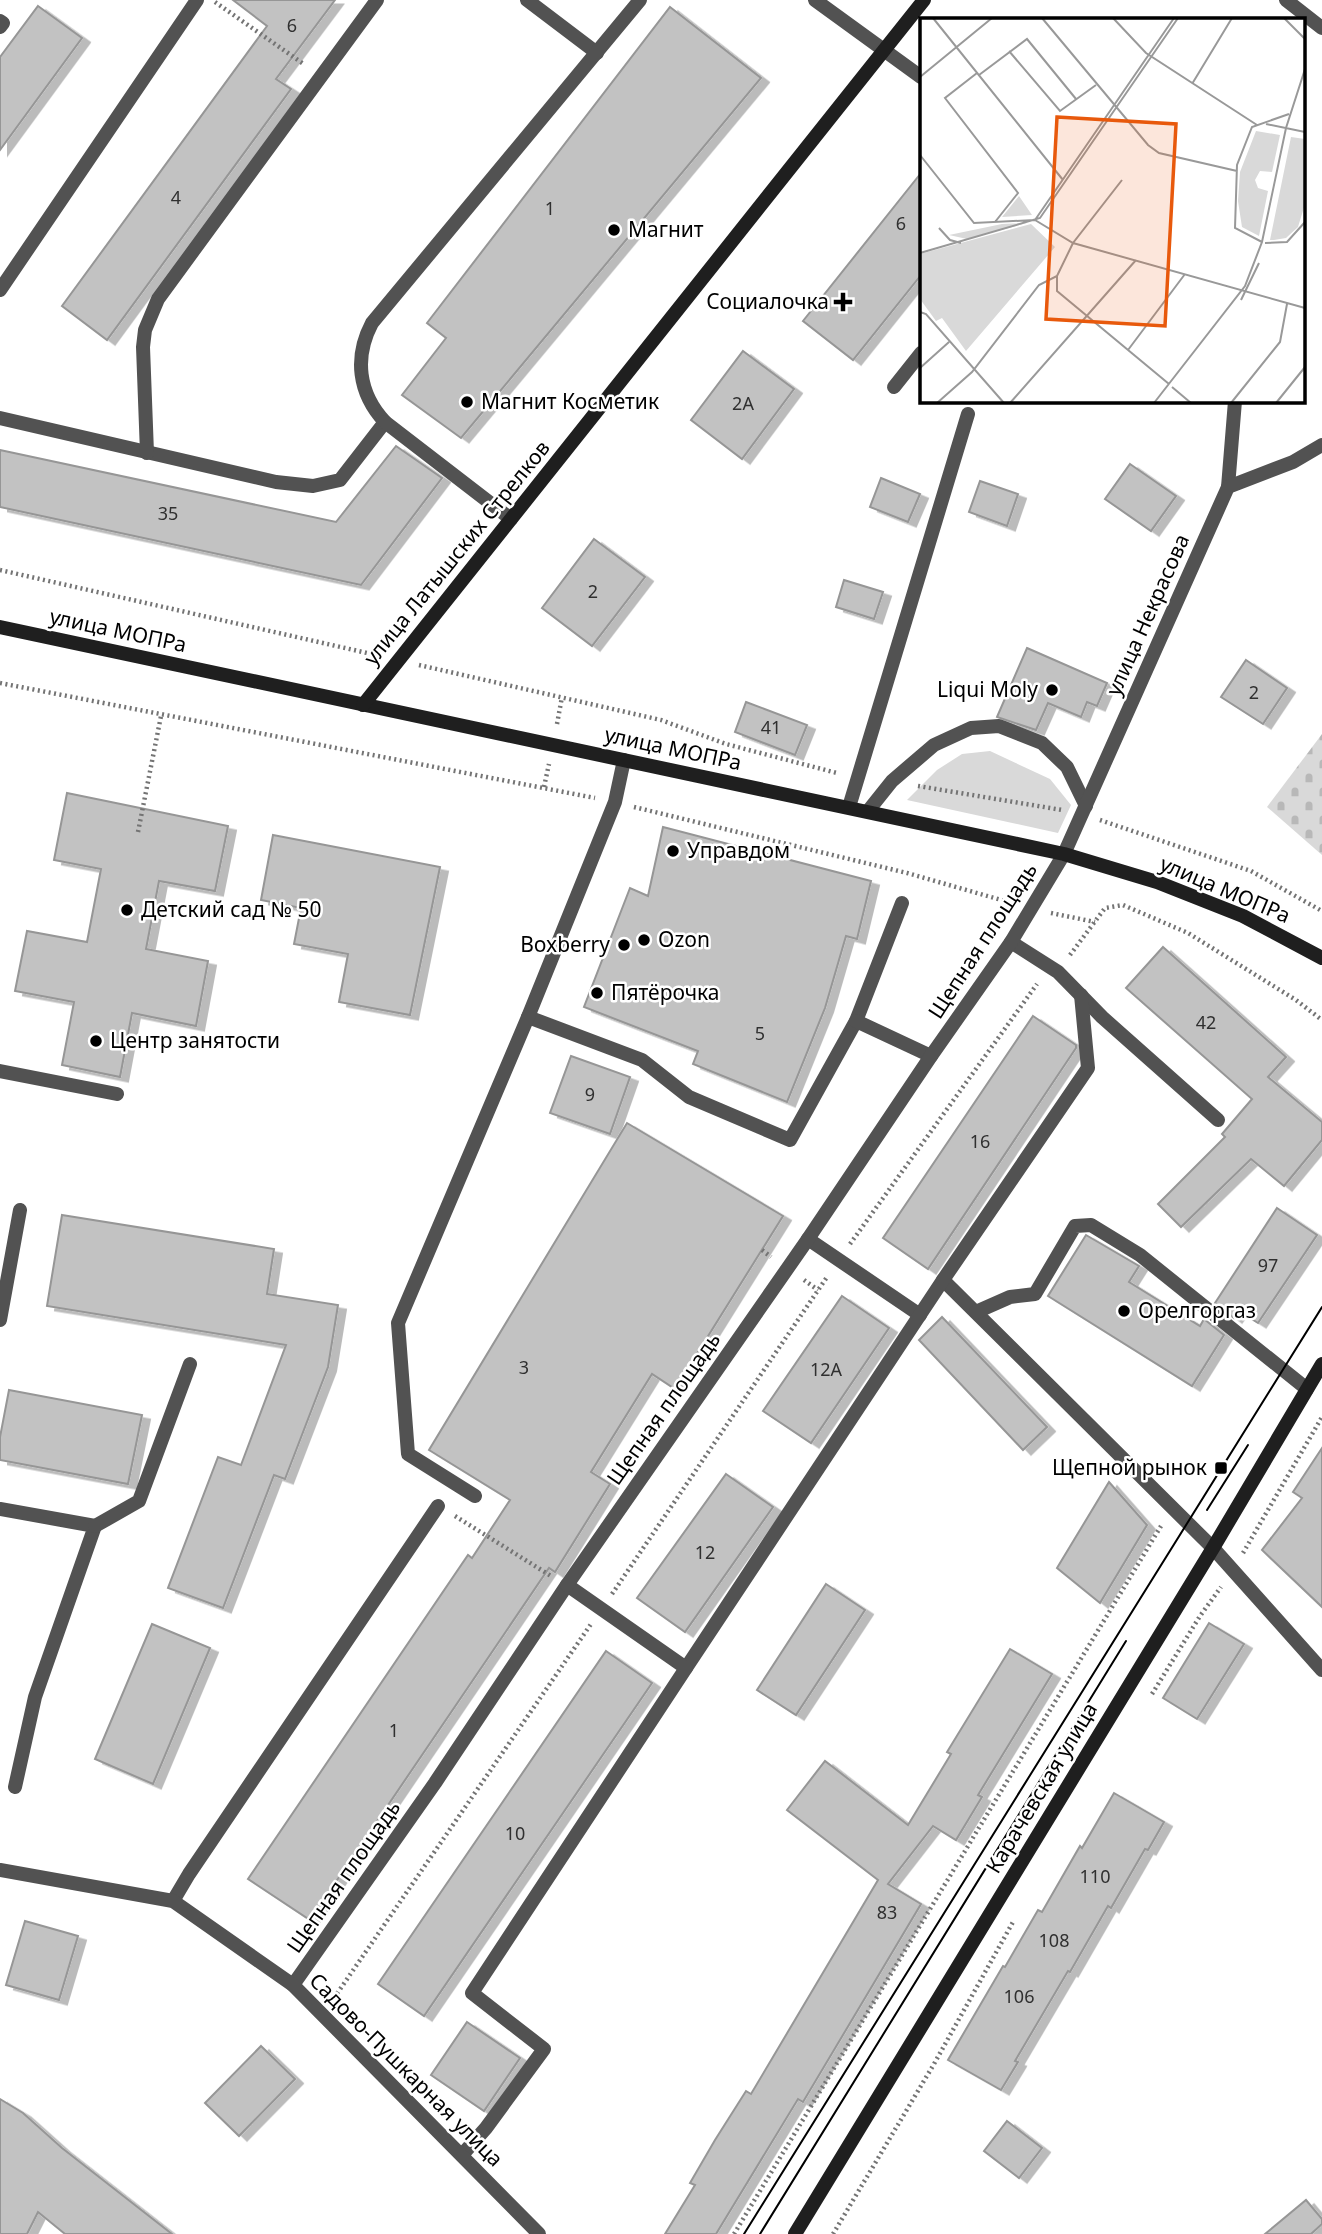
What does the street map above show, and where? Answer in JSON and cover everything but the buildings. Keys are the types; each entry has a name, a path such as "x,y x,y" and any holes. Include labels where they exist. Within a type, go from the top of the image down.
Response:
{"street":[{"path":"0,290 197,0"},
{"path":"147,453 142,373 145,330 150,316 169,282 377,0"},
{"path":"527,0 597,53"},
{"path":"511,519 385,422 373,409 361,372 360,352 372,323 640,0"},
{"path":"815,0 920,76"},
{"name":"улица Латышских Стрелков","path":"363,705 924,0"},
{"path":"1286,0 1322,28"},
{"path":"0,21 3,23 0,27"},
{"path":"894,387 920,354"},
{"name":"улица Некрасова","path":"1064,854 1228,487 1235,402"},
{"path":"849,807 968,414"},
{"path":"0,418 276,482 313,486 340,480 385,422"},
{"path":"1228,487 1293,462 1322,445"},
{"name":"улица МОПРа","path":"0,627 1064,854 1157,882 1243,916 1322,958"},
{"path":"868,811 892,781 934,746 971,728 999,726 1042,743 1067,767 1084,810"},
{"path":"475,1496 408,1454 398,1323 528,1017 615,803 624,760"},
{"name":"Щепная площадь","path":"293,1985 435,1783 567,1585 1011,942 1064,854"},
{"path":"528,1017 642,1060 689,1097 790,1140 856,1021 902,903"},
{"path":"1011,942 1054,969 1102,1017 1218,1120"},
{"path":"462,2155 486,2128 544,2049 472,1993 943,1280 1088,1068 1081,995"},
{"path":"856,1021 931,1056"},
{"path":"0,1071 117,1094"},
{"path":"0,1320 20,1210"},
{"path":"976,1312 1010,1297 1035,1294 1075,1226 1091,1225 1140,1255 1307,1389"},
{"path":"808,1239 920,1315"},
{"path":"943,1280 1213,1548 1322,1670"},
{"path":"0,1509 95,1526 139,1501 190,1364"},
{"name":"Карачевская улица","path":"795,2234 1213,1548 1322,1364"},
{"path":"173,1901 438,1506"},
{"path":"15,1787 35,1697 95,1526"},
{"path":"567,1585 686,1668"},
{"name":"Садово-Пушкарная улица","path":"0,1870 173,1901 293,1985 539,2234"}],"path":[{"path":"212,0 320,76"},
{"path":"0,570 662,719 726,744 858,778"},
{"path":"0,683 161,716 551,788 907,873 1030,909 1095,922"},
{"path":"138,832 161,716"},
{"path":"892,781 1084,810 1251,872 1322,911"},
{"path":"323,2014 839,1259 1054,969 1105,908 1123,905 1188,933 1296,1000 1322,1020"},
{"path":"1150,1698 1200,1616 1233,1570 1322,1418"},
{"path":"438,1506 567,1585"},
{"path":"734,2234 1173,1507"},
{"path":"833,2234 934,2064 1014,1920"}],"green space":[{"path":"1322,734 1322,855 1267,807"},
{"path":"990,751 1050,779 1071,805 1058,833 907,800 937,770 962,754"}],"tram line":[{"path":"744,2234 1322,1307"},
{"path":"1207,1510 1248,1445"},
{"path":"760,2234 1126,1641"}],"place":[{"name":"Магнит","path":"614,230"},
{"name":"Социалочка","path":"843,302"},
{"name":"Магнит Косметик","path":"467,402"},
{"name":"Liqui Moly","path":"1052,690"},
{"name":"Управдом","path":"673,851"},
{"name":"Детский сад № 50","path":"127,910"},
{"name":"Ozon","path":"644,940"},
{"name":"Boxberry","path":"624,945"},
{"name":"Пятёрочка","path":"597,993"},
{"name":"Центр занятости","path":"96,1041"},
{"name":"Орелгоргаз","path":"1124,1311"},
{"name":"Щепной рынок","path":"1221,1468"}]}
